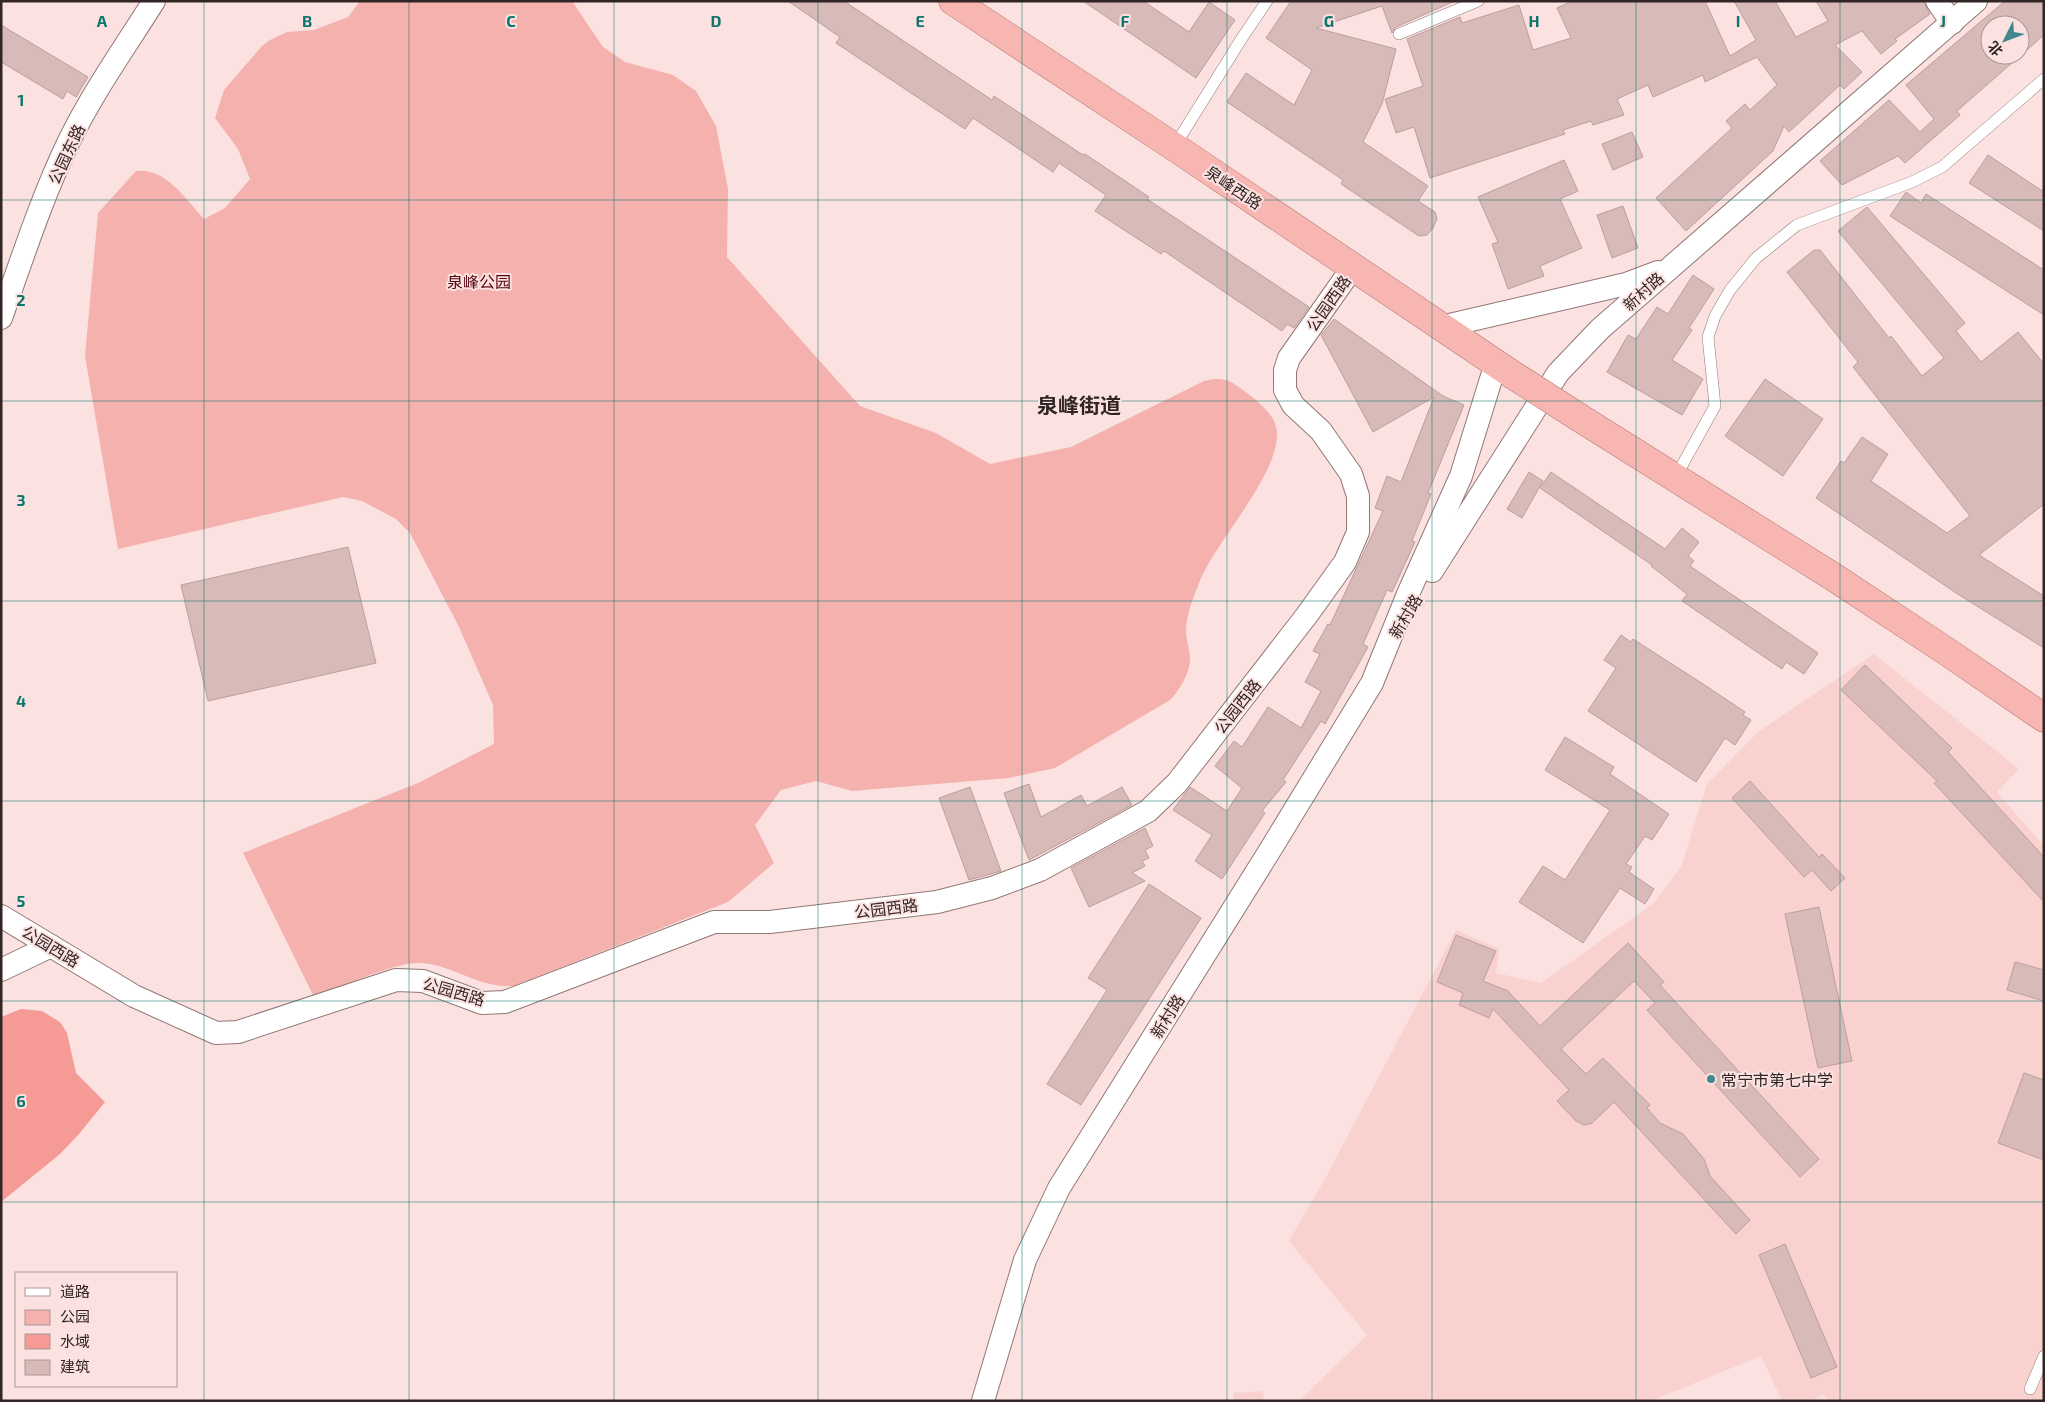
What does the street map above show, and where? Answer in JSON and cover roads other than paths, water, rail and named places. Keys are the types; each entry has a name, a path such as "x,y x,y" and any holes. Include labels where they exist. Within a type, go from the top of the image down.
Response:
{"highway":[{"name":"泉峰西路","path":"953,1 1504,369 1848,587 2044,718"}],"street":[{"name":"公园东路","path":"1,318 31,234 69,140 97,91 154,1"},
{"path":"1937,1 1952,22"},
{"name":"新村路","path":"1387,646 1457,530 1558,373 1600,329 1976,1"},
{"path":"1441,327 1626,284 1656,273 1676,262"},
{"name":"公园西路","path":"1,916 134,996 216,1034 238,1032 396,980 423,981 482,1003 505,1002 714,922 770,922 937,902 992,888 1040,870 1148,812 1177,783 1307,615 1345,562 1358,532 1358,496 1356,489 1351,474 1321,431 1293,405 1285,390 1285,370 1289,358 1353,267"},
{"name":"新村路","path":"983,1401 1025,1260 1059,1188 1372,683 1461,476 1504,369"},
{"path":"1,970 51,946"}],"lane":[{"path":"1174,147 1267,1"},
{"path":"1399,34 1478,1"},
{"path":"1675,478 1715,406 1708,337 1715,316 1730,290 1756,258 1797,225 1912,182 1942,167 2044,79"},
{"path":"2030,1389 2044,1356"}],"water":[{"path":"21,1009 42,1011 60,1022 67,1033 76,1073 105,1102 60,1154 1,1202 1,1017"}],"place":[{"name":"常宁市第七中学","path":"1711,1079"}],"district":[{"name":"泉峰街道","path":"1079,404"}],"park label":[{"name":"泉峰公园","path":"479,281"}]}
